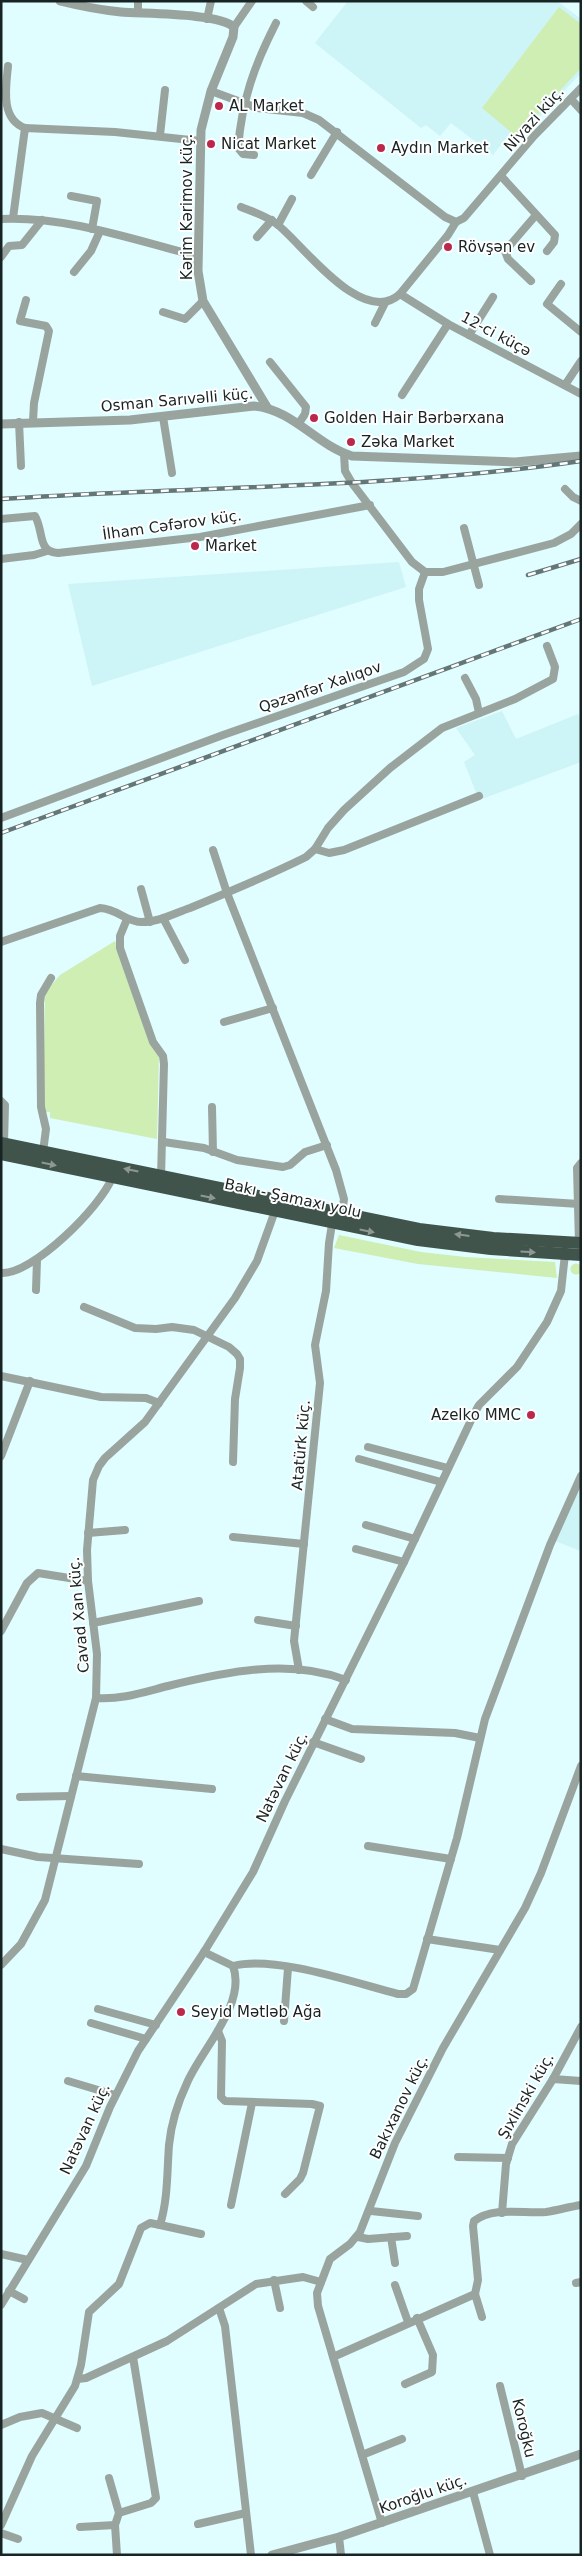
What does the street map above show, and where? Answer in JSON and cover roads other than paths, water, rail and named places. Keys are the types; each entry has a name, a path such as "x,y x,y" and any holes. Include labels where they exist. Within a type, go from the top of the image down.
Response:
{"highway":[{"name":"Bakı - Şamaxı yolu","path":"2,1147 44,1152 342,1214 464,1235 580,1247"},
{"name":"Bakı - Şamaxı yolu","path":"2,1147 112,1178 332,1224 463,1246 565,1254 580,1247"}],"street":[{"path":"60,1 98,5 138,13 207,19 224,22 234,27"},
{"path":"138,1 138,13"},
{"path":"207,19 211,1"},
{"name":"Kərim Kərimov küç.","path":"252,1 234,27 233,37 202,120 198,256 203,301 267,407"},
{"path":"306,1 314,7"},
{"path":"254,155 243,154 238,148 243,104 257,62 276,23"},
{"path":"8,66 8,111 14,123 25,128 160,135 200,141"},
{"name":"Niyazi küç.","path":"456,222 464,218 502,177 529,142 581,88"},
{"path":"160,135 165,90"},
{"path":"211,92 243,104 268,110 303,113 338,132 445,217 456,222 448,235 400,294 384,303 356,294 343,287 313,261 275,222 241,207"},
{"path":"571,98 581,110"},
{"path":"13,218 25,128"},
{"path":"311,174 338,132"},
{"path":"502,177 555,235 554,242 547,251"},
{"path":"71,196 97,201 95,246 74,272"},
{"path":"257,237 275,222 292,199"},
{"path":"531,281 508,259 505,251 536,215"},
{"path":"1,219 42,220 96,230 198,256"},
{"path":"1,257 10,246 22,245 42,220"},
{"path":"561,284 547,304 581,332"},
{"name":"12-ci küçə","path":"400,294 448,324 581,394"},
{"path":"469,335 493,297"},
{"path":"26,300 20,321 46,326 49,331 34,403 33,421"},
{"path":"163,312 185,318 203,301"},
{"path":"375,323 384,303"},
{"path":"402,395 448,324"},
{"path":"565,385 581,361"},
{"path":"270,362 306,406 305,414 299,422"},
{"name":"Osman Sarıvəlli küç.","path":"1,424 33,421 130,420 227,408 267,407 299,422 344,454 383,459 506,462 581,456"},
{"path":"163,417 172,473"},
{"path":"19,422 21,466"},
{"path":"344,454 345,471 412,562 425,572 443,572 563,540 581,524"},
{"path":"565,489 573,497 581,501"},
{"name":"İlham Cəfərov küç.","path":"1,559 34,555 47,551 58,553 200,537 370,506"},
{"path":"1,519 35,516 47,551"},
{"path":"464,528 472,565 479,585"},
{"name":"Qəzənfər Xalıqov","path":"1,818 223,735 404,672 424,659 428,648 419,600 419,589 425,572"},
{"path":"1,942 100,908 114,910 127,919 136,922 150,922 227,893 292,864 316,849 328,828 344,810 390,768 442,728 515,699 553,679 555,667 547,646"},
{"path":"465,678 476,699 479,713"},
{"path":"316,849 329,853 344,850 479,796"},
{"path":"213,850 227,893 327,1145 342,1189 342,1214"},
{"path":"141,889 150,922"},
{"path":"163,918 185,960"},
{"path":"127,919 120,936 120,948 153,1042 163,1056 164,1142 161,1177"},
{"path":"44,1152 46,1129 41,1107 40,1003 41,995 51,978"},
{"path":"224,1022 273,1008"},
{"path":"1,1101 6,1105 2,1147"},
{"path":"212,1107 213,1152"},
{"path":"164,1142 193,1146 237,1160 283,1167 305,1152 327,1145"},
{"path":"580,1247 577,1168 581,1163"},
{"path":"1,1274 18,1271 36,1260 78,1222 107,1191 112,1178"},
{"path":"499,1199 579,1204"},
{"name":"Cavad Xan küç.","path":"1,1965 20,1944 40,1912 51,1883 96,1698 98,1670 88,1581 88,1534 91,1492 99,1466 140,1428 209,1336 258,1261 275,1212"},
{"name":"Atatürk küç.","path":"299,1670 294,1641 320,1383 315,1345 326,1291 328,1250 332,1224"},
{"name":"Natəvan küç.","path":"1,2305 86,2166 115,2095 146,2039 204,1952 252,1872 313,1742 346,1680 479,1405 517,1367 554,1309 563,1284 565,1254"},
{"path":"36,1260 36,1290"},
{"path":"84,1307 135,1328 184,1328 209,1336 229,1347 240,1359 235,1398 233,1462"},
{"path":"1,1376 101,1397 146,1398 159,1403"},
{"path":"1,1456 30,1381"},
{"path":"368,1447 448,1468"},
{"path":"359,1459 441,1482"},
{"path":"204,1952 233,1966 249,1963 288,1968 406,1994 413,1989 451,1858 480,1738 550,1545 581,1476"},
{"path":"366,1525 415,1539"},
{"path":"88,1534 125,1530"},
{"path":"233,1537 304,1544"},
{"path":"356,1549 404,1562"},
{"path":"1,1631 27,1583 38,1573 88,1581"},
{"path":"93,1623 199,1601"},
{"path":"258,1620 296,1626"},
{"path":"96,1698 119,1698 198,1679 251,1670 299,1670 332,1674 346,1680"},
{"path":"325,1719 352,1729 454,1733 480,1738"},
{"path":"313,1742 362,1759"},
{"name":"Bakıxanov küç.","path":"382,2523 317,2298 321,2282 330,2259 358,2237 371,2210 395,2143 443,2048 526,1908 542,1873 581,1766"},
{"path":"76,1776 212,1789"},
{"path":"20,1797 71,1796"},
{"path":"368,1846 451,1858"},
{"path":"1,1849 56,1858 139,1864"},
{"path":"427,1939 500,1950"},
{"path":"160,2225 166,2201 171,2132 178,2106 194,2068 218,2031 228,2010 236,1980 233,1966"},
{"path":"284,2021 288,1968"},
{"path":"98,2009 156,2025"},
{"path":"91,2023 146,2039"},
{"name":"Şıxlinski küç.","path":"502,2212 508,2158 512,2144 553,2079 581,2027"},
{"path":"218,2031 222,2041 221,2097 225,2101 312,2104 320,2106 303,2173 300,2179 284,2194"},
{"path":"553,2079 581,2081"},
{"path":"68,2081 115,2095"},
{"path":"231,2205 252,2103"},
{"path":"458,2157 508,2158"},
{"path":"482,2317 475,2294 478,2280 474,2221 480,2216 502,2212 548,2212 581,2205"},
{"path":"371,2210 418,2216"},
{"path":"1,2525 32,2456 55,2418 68,2402 78,2379 89,2312 92,2306 119,2284 141,2228 150,2223 201,2234"},
{"path":"358,2237 368,2239 406,2236"},
{"path":"391,2237 395,2263"},
{"path":"1,2254 28,2260"},
{"path":"78,2379 86,2378 174,2337 256,2284 274,2280 311,2277 321,2282"},
{"path":"274,2280 280,2308"},
{"path":"396,2284 408,2322"},
{"path":"9,2292 24,2299"},
{"path":"333,2357 417,2318 466,2300 475,2294"},
{"path":"219,2308 225,2326 251,2555"},
{"path":"405,2384 432,2372 434,2361 417,2318"},
{"path":"119,2513 151,2503 156,2498 133,2357"},
{"name":"Koroğku","path":"500,2386 522,2476"},
{"path":"1,2425 31,2414 42,2413 77,2428"},
{"path":"362,2455 402,2439"},
{"name":"Koroğlu küç.","path":"272,2555 382,2523 581,2454"},
{"path":"109,2478 119,2513 115,2525 118,2555"},
{"path":"473,2492 490,2555"},
{"path":"198,2524 246,2513"},
{"path":"80,2528 115,2525"},
{"path":"1,2533 18,2539"},
{"path":"338,2537 341,2555"}],"railway":[{"path":"1,499 364,482 437,477 581,461"},
{"path":"528,575 581,559"},
{"path":"1,833 581,619"}],"place":[{"name":"AL Market","path":"219,106"},
{"name":"Nicat Market","path":"211,144"},
{"name":"Aydın Market","path":"381,148"},
{"name":"Rövşən ev","path":"448,247"},
{"name":"Golden Hair Bərbərxana","path":"314,418"},
{"name":"Zəka Market","path":"351,442"},
{"name":"Market","path":"195,546"},
{"name":"Azelko MMC","path":"531,1415"},
{"name":"Seyid Mətləb Ağa","path":"181,2012"}]}
